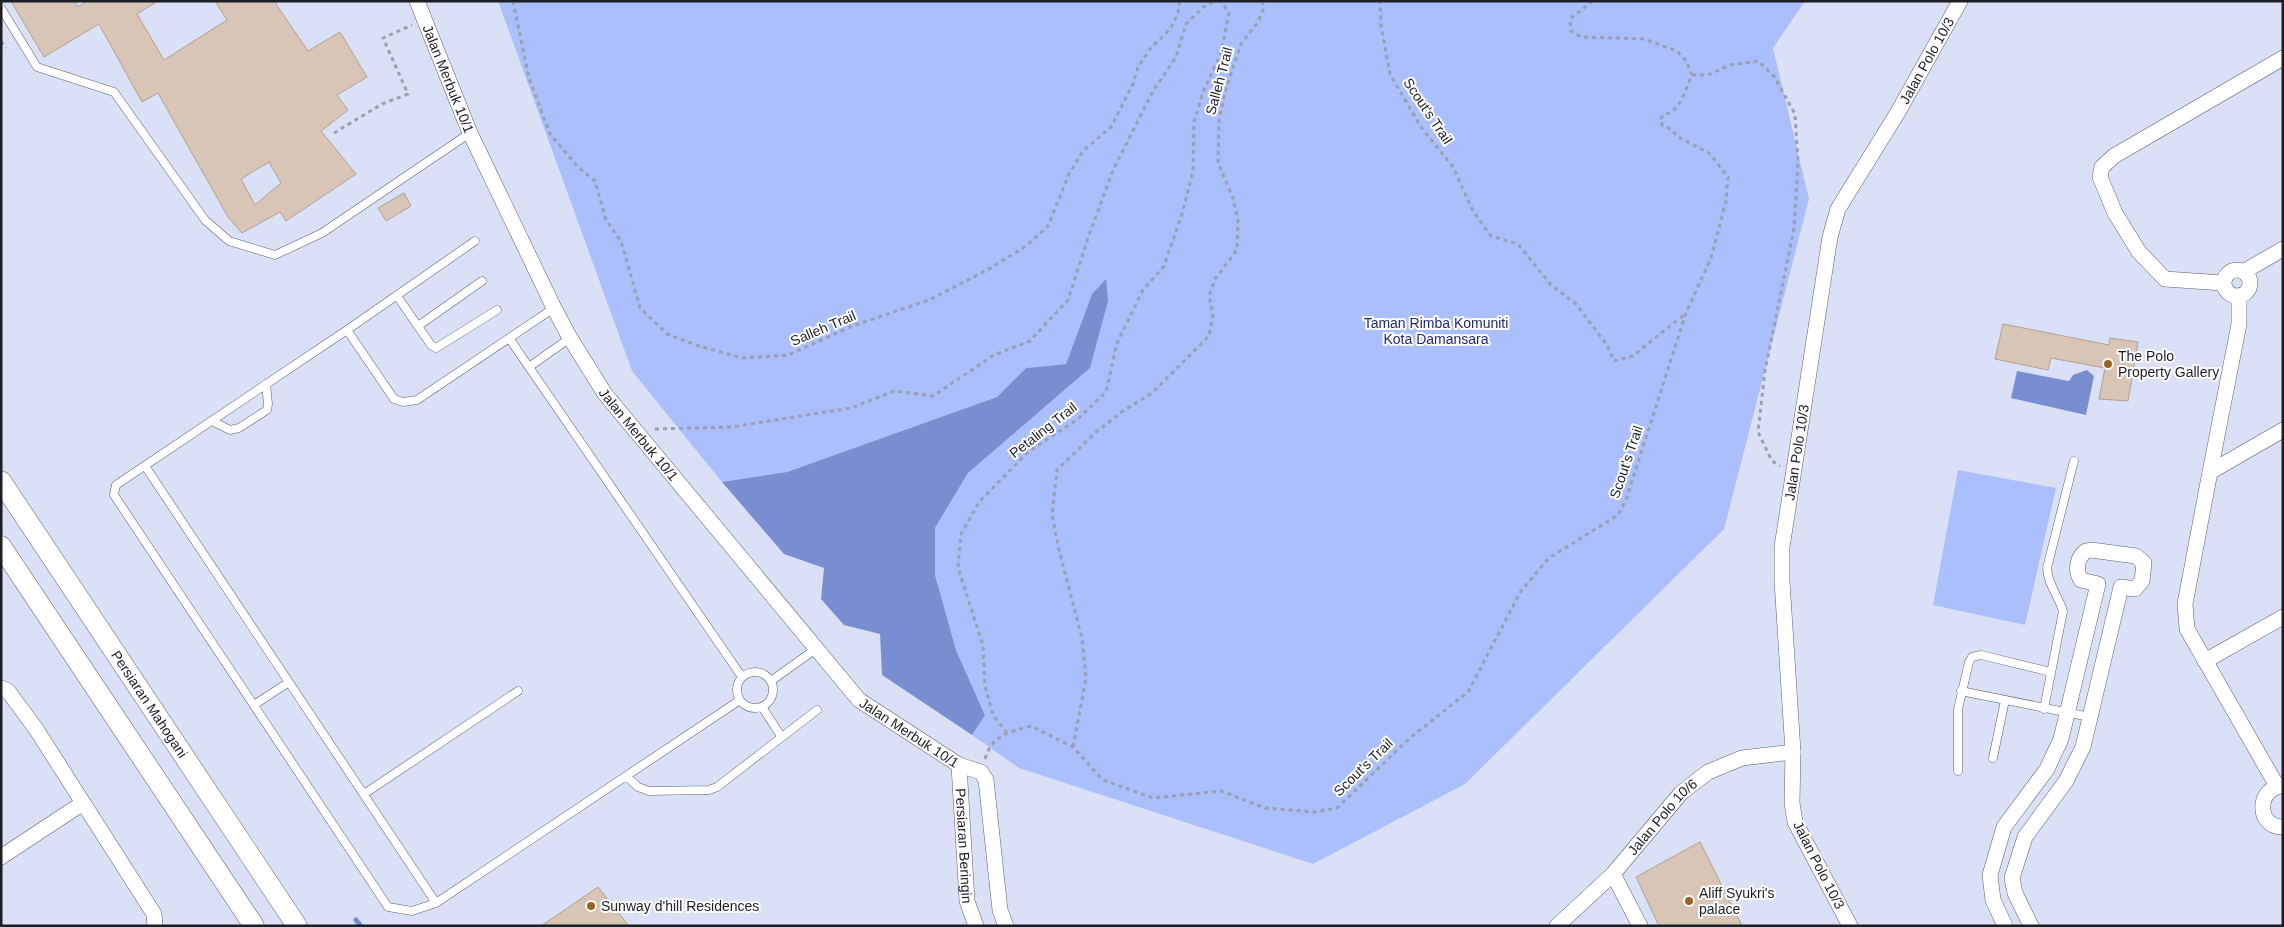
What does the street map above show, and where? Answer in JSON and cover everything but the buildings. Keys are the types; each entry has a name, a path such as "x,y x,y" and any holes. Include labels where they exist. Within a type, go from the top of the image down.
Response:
{"main road":[{"name":"Persiaran Mahogani","path":"1,481 297,926"},
{"path":"1,546 254,926"}],"street":[{"name":"Jalan Merbuk 10/1","path":"417,1 470,133 554,308 570,338 605,394 859,700 959,765 981,772"},
{"name":"Jalan Polo 10/3","path":"1850,926 1795,822 1792,803 1793,752 1782,547 1830,236 1838,209 1898,112 1960,1"},
{"path":"2223,283 2165,280 2139,252 2115,213 2100,177 2102,167 2114,156 2283,58"},
{"path":"2244,272 2283,249"},
{"path":"2237,270 2244,272 2248,276 2250,283 2248,290 2239,296 2230,295 2225,290 2223,283 2225,276 2237,270"},
{"path":"2239,296 2239,324 2185,604 2187,629 2280,786 2269,790 2263,798 2262,807 2264,816 2270,823 2281,829"},
{"path":"2210,472 2283,430"},
{"path":"2086,551 2141,559 2144,563 2140,586 2135,589 2098,584 2085,582 2078,575 2080,558 2086,551"},
{"path":"2006,926 1993,900 1990,875 2004,827 2047,769 2062,739 2098,584"},
{"path":"2031,926 2015,893 2012,878 2025,837 2066,781 2083,747 2121,587"},
{"path":"2205,661 2283,618"},
{"path":"1,688 8,691 36,729 154,914 155,926"},
{"name":"Jalan Polo 10/6","path":"1557,926 1613,874 1682,793 1708,772 1742,758 1793,752"},
{"name":"Persiaran Beringin","path":"959,765 967,901 976,926"},
{"name":"Persiaran Beringin","path":"981,772 986,780 1000,910 1006,926"},
{"path":"1,857 83,803"},
{"path":"1613,874 1640,926"}],"lane":[{"path":"1,8 37,67 114,92 205,220 229,241 274,255 322,233 470,133"},
{"path":"475,241 347,330 116,485 114,495 388,907 412,911 436,903 740,700"},
{"path":"418,326 482,281"},
{"path":"397,296 431,345 436,348 496,310"},
{"path":"347,330 394,399 403,402 417,400 554,308"},
{"path":"509,338 742,677"},
{"path":"529,367 570,338"},
{"path":"212,421 230,430 239,428 267,410 266,384"},
{"path":"2044,709 2062,611 2059,598 2048,581 2048,568 2074,461"},
{"path":"145,466 436,903"},
{"path":"772,681 816,648"},
{"path":"1958,771 1958,708 1968,662 1972,657 1981,655 2051,672"},
{"path":"752,672 763,673 772,681 774,692 772,699 762,707 750,708 740,700 736,688 742,677 752,672"},
{"path":"254,705 289,682"},
{"path":"364,794 518,691"},
{"path":"1961,691 2090,717"},
{"path":"1993,758 2005,700"},
{"path":"762,707 781,736"},
{"path":"626,776 638,787 649,791 709,790 717,786 817,710"}],"path":[{"name":"Salleh Trail","path":"513,1 529,78 550,134 578,167 595,181 606,220 621,241 640,308 667,334 699,346 742,358 788,355 850,327 931,299 989,269 1026,246 1048,226 1069,174 1083,151 1111,127 1134,84 1138,67 1150,49 1171,28 1178,13 1180,1"},
{"path":"635,430 732,427 851,408 894,390 933,396 994,355 1030,341 1068,300 1113,170 1153,91 1176,57 1186,24 1206,5 1215,1"},
{"name":"Petaling Trail","path":"1007,732 993,715 985,686 983,645 958,568 961,534 980,501 1028,452 1078,419 1106,392 1117,343 1143,290 1164,266 1182,214 1193,171 1194,122 1203,92 1220,53 1229,13 1221,1"},
{"name":"Salleh Trail","path":"1073,747 1084,701 1086,678 1082,638 1052,515 1057,470 1095,433 1123,411 1152,393 1209,336 1213,314 1209,296 1215,279 1237,250 1238,220 1233,198 1218,163 1219,119 1226,89 1241,44 1258,22 1264,8 1262,1"},
{"name":"Scout's Trail","path":"1380,1 1381,26 1390,74 1421,126 1453,167 1473,211 1491,236 1518,244 1551,285 1576,304 1606,344 1614,361 1633,356 1686,313"},
{"path":"1593,1 1570,19 1571,31 1580,37 1644,39 1677,51 1686,62 1692,75 1679,105 1671,114 1663,115 1660,120 1663,126 1671,129 1678,138 1709,153 1728,177 1726,201 1712,258 1686,313"},
{"path":"334,134 382,104 408,94 383,38 424,20"},
{"path":"1,41 6,48"},
{"path":"1692,75 1708,75 1730,65 1758,61 1774,76 1795,114 1798,162 1794,228 1765,371 1758,432 1772,461 1793,475"},
{"name":"Scout's Trail","path":"981,772 989,746 1007,732 1031,726 1073,747 1103,780 1153,798 1221,791 1265,808 1315,812 1337,808 1411,737 1468,692 1521,591 1549,558 1618,515 1626,500 1686,313"}],"green space":[{"name":"Taman Rimba Komuniti Kota Damansara","path":"498,1 1805,1 1773,48 1809,199 1724,529 1465,784 1313,864 1019,768 972,735 985,714 956,650 935,575 935,528 968,473 1090,368 1092,294 1066,364 1026,368 997,397 787,472 722,482 632,371"},
{"path":"1958,470 2056,488 2025,625 1933,605"}],"shaded area":[{"path":"1106,279 1108,301 1090,368 968,473 935,528 935,575 956,650 985,715 972,735 882,675 880,634 844,625 821,599 824,568 784,554 722,482 787,472 997,397 1026,368 1066,364 1092,294"},
{"path":"2087,370 2094,376 2086,415 2011,398 2017,371 2069,381 2073,375"}],"waterway":[{"path":"356,920 361,926"}],"place":[{"name":"The Polo Property Gallery","path":"2108,364"},
{"name":"Aliff Syukri's palace","path":"1689,901"},
{"name":"Sunway d'hill Residences","path":"591,906"}]}
